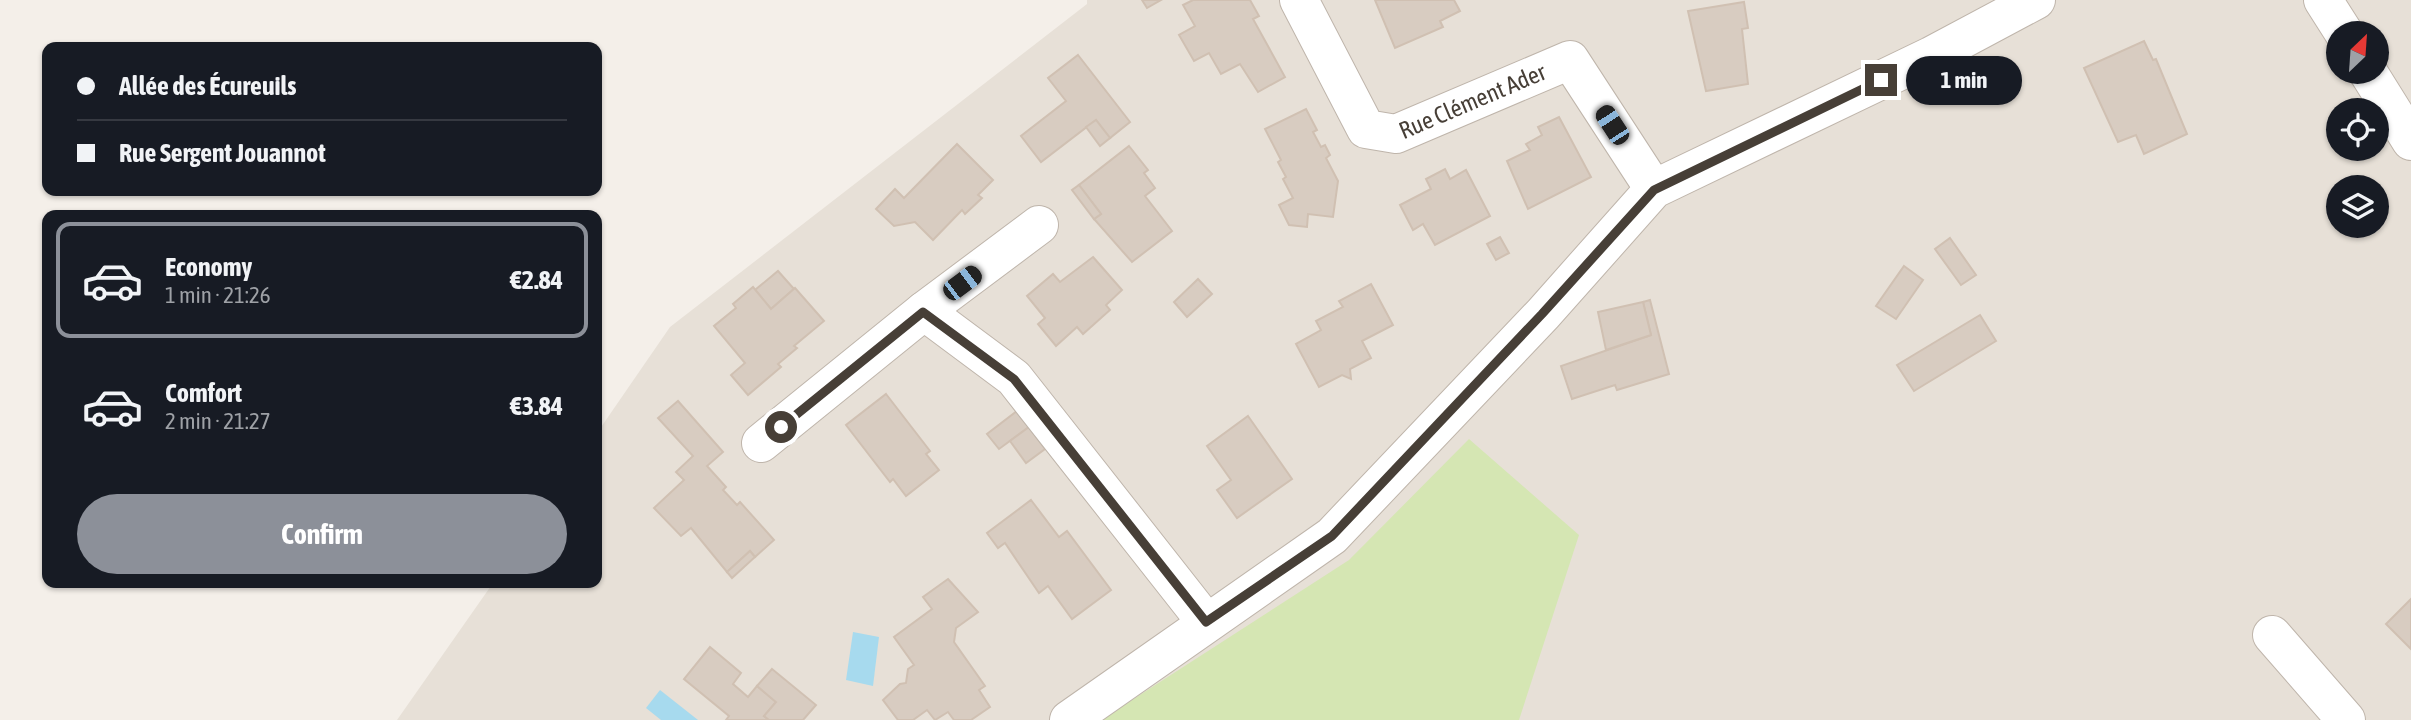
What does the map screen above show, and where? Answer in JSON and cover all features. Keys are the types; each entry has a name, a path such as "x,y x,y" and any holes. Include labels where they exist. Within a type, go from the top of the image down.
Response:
{"street":[{"name":"Rue Clément Ader","path":"1299,0 1366,129 1396,134 1570,60 1654,190"},
{"path":"1069,720 1332,536 1542,314 1654,190 1931,56 2036,0"},
{"path":"2323,0 2336,21"},
{"path":"2375,84 2411,141"},
{"path":"761,443 923,312 1039,225"},
{"path":"923,312 1014,379 1206,622"},
{"path":"2272,635 2346,720"}],"shaded area":[{"path":"1087,0 2411,0 2411,720 397,720 489,588 602,588 602,426 670,327 1087,4"}],"green space":[{"path":"1469,439 1579,535 1519,720 1101,720 1349,560"}],"water":[{"path":"853,632 879,637 873,686 846,680"},
{"path":"660,690 698,720 661,720 646,708"}],"building":[{"path":"1142,0 1161,0 1147,8"},
{"path":"1193,0 1250,0 1259,16 1253,19 1285,77 1258,92 1240,64 1221,74 1209,53 1194,61 1179,35 1195,26 1183,5"},
{"path":"1375,0 1454,0 1460,11 1440,21 1443,27 1395,48"},
{"path":"1744,2 1748,28 1742,29 1748,84 1706,91 1688,11"},
{"path":"2144,41 2153,60 2156,59 2187,134 2144,154 2136,135 2118,142 2084,68"},
{"path":"1078,55 1130,122 1110,138 1096,120 1041,162 1021,136 1066,101 1048,78"},
{"path":"1306,109 1317,130 1313,132 1321,147 1325,145 1330,155 1326,158 1338,181 1333,217 1308,214 1307,227 1289,225 1279,205 1293,198 1283,179 1286,177 1278,162 1281,160 1265,129"},
{"path":"1559,117 1591,177 1528,209 1507,161 1530,150 1526,144 1542,135 1538,127"},
{"path":"1096,120 1110,138 1100,146 1086,127"},
{"path":"957,144 993,180 978,195 982,198 965,214 962,210 933,240 915,222 894,226 876,209 895,189 904,198"},
{"path":"1129,146 1148,170 1144,173 1155,188 1145,196 1172,231 1132,262 1094,219 1101,214 1079,185"},
{"path":"1445,169 1450,179 1466,170 1490,216 1435,245 1423,224 1413,230 1400,205 1431,189 1426,179"},
{"path":"1079,185 1101,214 1094,219 1072,190"},
{"path":"1500,237 1509,253 1496,260 1487,244"},
{"path":"1950,238 1976,275 1961,285 1935,249"},
{"path":"1093,257 1122,290 1106,305 1110,310 1083,334 1077,327 1056,346 1038,324 1045,318 1027,296 1053,274 1060,282"},
{"path":"1904,266 1923,280 1896,319 1876,306"},
{"path":"778,271 794,289 771,309 755,290"},
{"path":"1198,279 1212,294 1187,317 1174,302"},
{"path":"1371,284 1393,325 1362,341 1371,358 1350,369 1351,379 1342,375 1319,387 1296,344 1321,330 1316,321 1343,307 1339,301"},
{"path":"753,287 771,309 795,288 824,321 794,346 797,348 778,364 781,367 748,395 731,375 745,363 714,326 736,308 733,304"},
{"path":"1650,300 1669,374 1617,390 1615,385 1572,399 1561,366 1651,335 1643,302"},
{"path":"1643,302 1651,335 1606,350 1598,312"},
{"path":"1980,315 1996,341 1914,391 1897,365"},
{"path":"886,394 930,451 926,454 939,470 906,496 893,479 890,482 846,425"},
{"path":"678,401 723,452 707,466 726,487 723,490 737,505 740,502 774,540 755,557 750,551 727,572 691,528 681,536 654,508 684,480 676,472 693,456 658,418"},
{"path":"1017,411 1029,427 999,449 987,434"},
{"path":"1248,416 1292,479 1237,518 1217,490 1231,480 1207,446"},
{"path":"1029,427 1045,449 1026,463 1010,441"},
{"path":"1031,500 1059,537 1067,531 1111,590 1072,619 1048,586 1039,593 1005,543 998,548 987,533"},
{"path":"750,551 755,557 732,578 727,572"},
{"path":"948,579 978,612 956,628 954,642 985,686 979,690 990,707 971,720 954,720 948,712 935,720 927,710 913,720 898,720 883,700 900,684 906,683 908,669 914,665 894,637 932,609 923,597"},
{"path":"2411,599 2411,649 2386,624"},
{"path":"710,647 741,673 733,684 748,697 757,686 776,702 764,716 769,720 726,720 729,716 684,679"},
{"path":"772,669 816,705 803,720 769,720 764,716 776,702 757,686"}],"route":[{"path":"781,427 923,312 1014,379 1206,622 1332,536 1542,314 1654,190 1881,80"}]}
